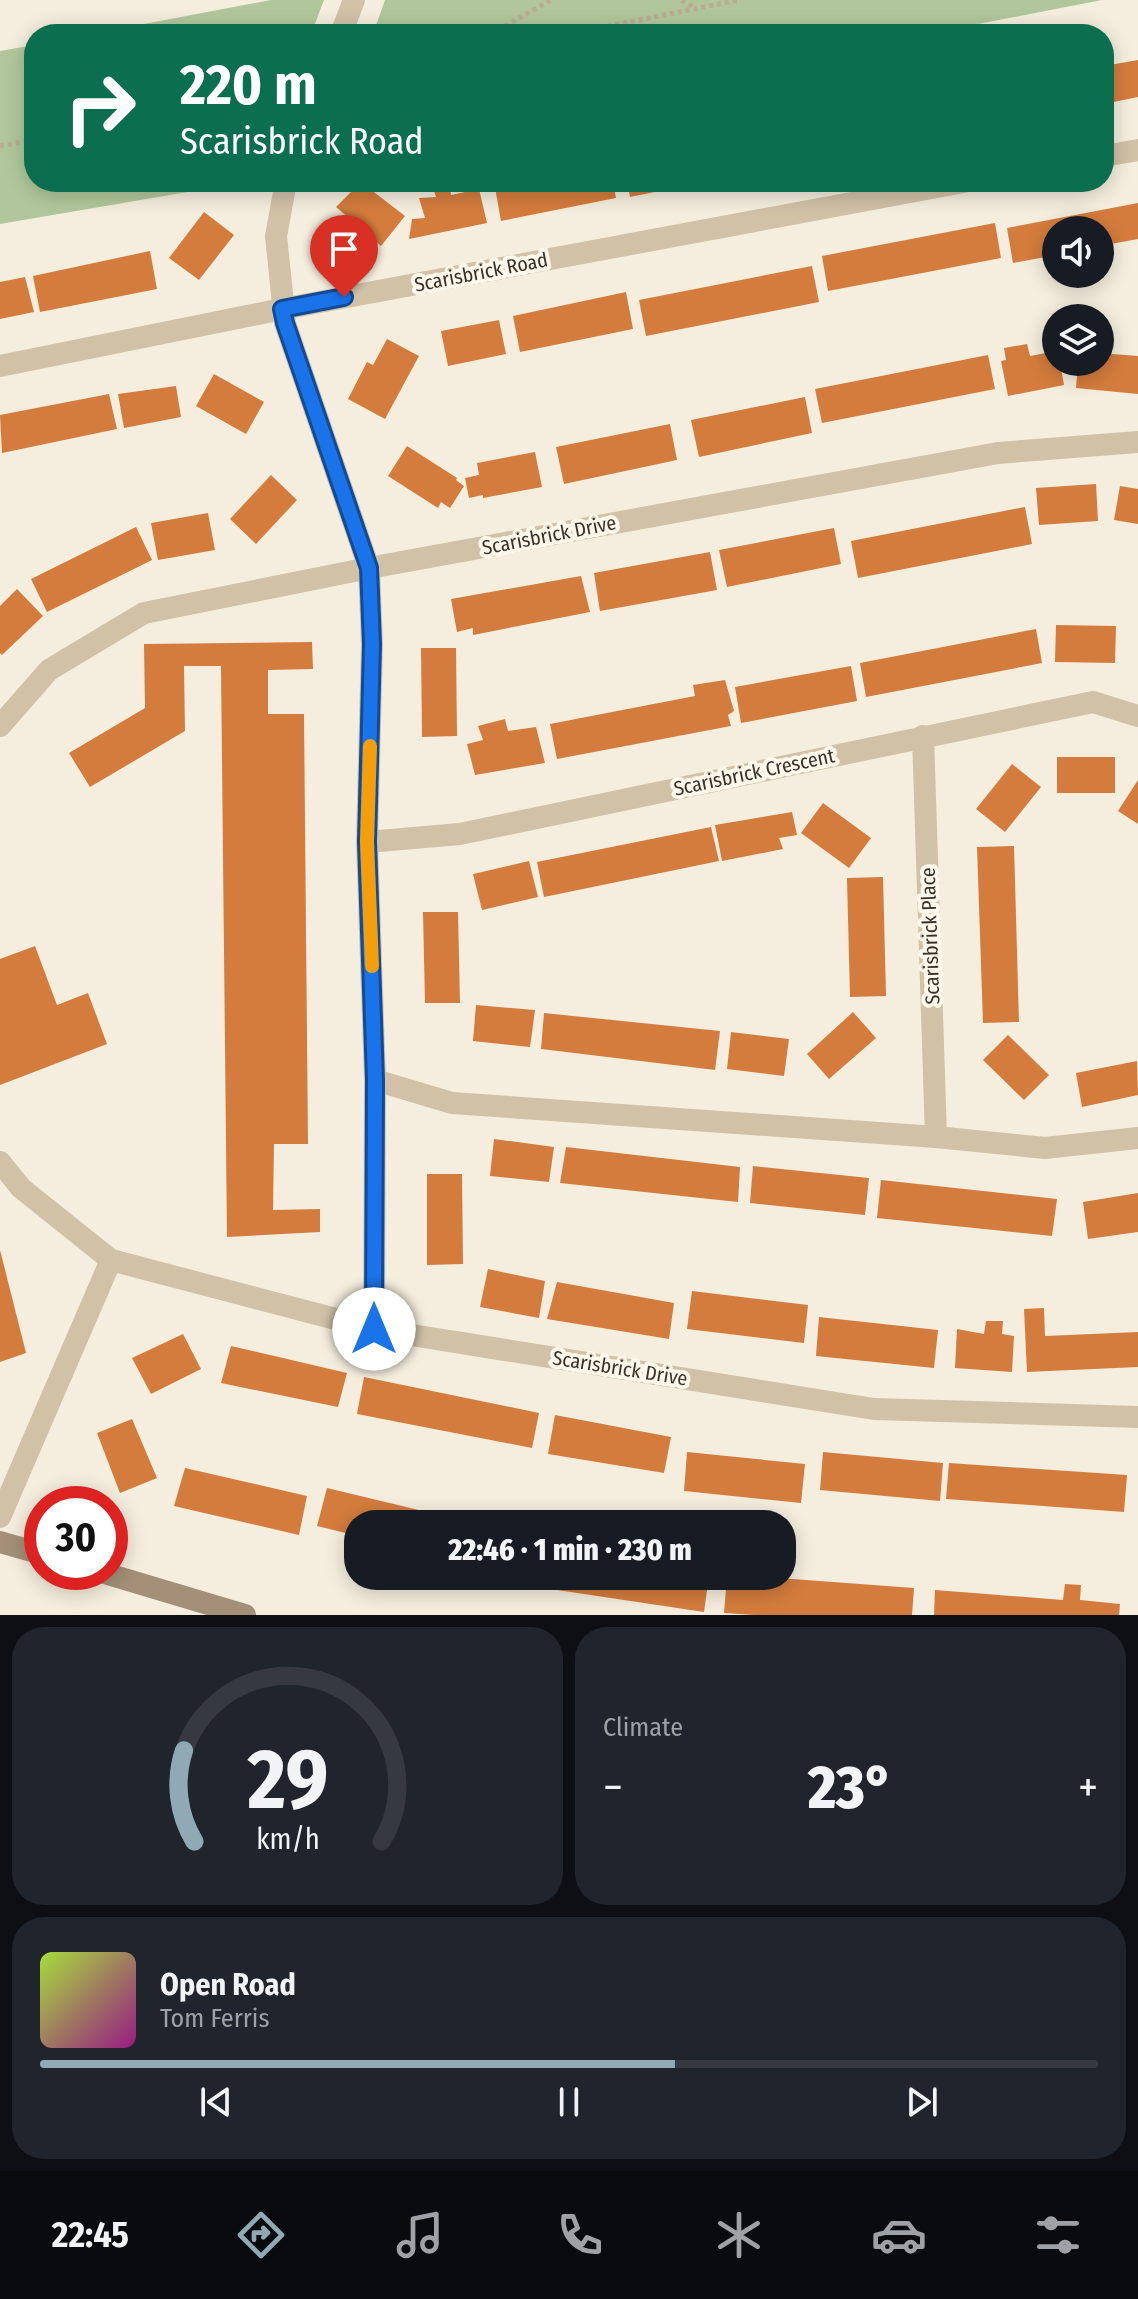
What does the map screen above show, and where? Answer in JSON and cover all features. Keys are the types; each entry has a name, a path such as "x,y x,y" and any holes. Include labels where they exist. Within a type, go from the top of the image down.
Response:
{"main road":[{"path":"0,1542 24,1549"},
{"path":"128,1580 245,1615"}],"street":[{"path":"345,24 354,0"},
{"path":"1114,154 1138,150"},
{"path":"284,192 276,236 285,323 369,568 372,644 367,842 375,1080 374,1329"},
{"name":"Scarisbrick Road","path":"0,366 282,309 910,192"},
{"name":"Scarisbrick Drive","path":"0,726 49,670 144,613 369,568 998,453 1138,442"},
{"name":"Scarisbrick Crescent","path":"367,842 460,834 1093,702 1138,716"},
{"name":"Scarisbrick Place","path":"923,736 936,1137"},
{"path":"375,1080 452,1103 936,1137 1045,1148 1138,1138"},
{"name":"Scarisbrick Drive","path":"0,1162 21,1188 111,1260 374,1329 874,1409 1138,1417"},
{"path":"0,1517 111,1260"}],"path":[{"path":"509,24 551,0"},
{"path":"682,0 696,8"},
{"path":"617,24 739,0"},
{"path":"0,146 24,142"}],"green space":[{"path":"271,0 324,0 315,24 144,24"},
{"path":"385,0 1102,0 978,24 377,24"},
{"path":"24,47 24,192 187,192 0,224 0,51"}],"building":[{"path":"1138,60 1138,97 1114,102 1114,64"},
{"path":"351,192 374,192 405,216 381,246 336,207"},
{"path":"434,192 451,192 451,195 480,192 487,223 409,239 412,219 425,218 419,198 436,197"},
{"path":"496,192 615,192 616,198 501,221"},
{"path":"629,192 655,192 630,197"},
{"path":"1138,203 1138,239 1114,243 1114,216 1070,216"},
{"path":"204,212 234,235 199,280 169,258"},
{"path":"1042,221 1042,258 1013,263 1007,228"},
{"path":"995,223 1001,258 828,291 822,256"},
{"path":"150,251 157,289 40,312 33,276"},
{"path":"812,266 819,302 646,336 639,300"},
{"path":"25,277 34,312 0,319 0,282"},
{"path":"626,292 633,329 520,352 513,316"},
{"path":"499,320 506,354 448,366 441,331"},
{"path":"387,339 419,356 385,419 348,399 367,362 373,365"},
{"path":"1027,344 1030,356 1042,354 1042,376 1062,376 1064,385 1008,396 1001,361 1006,360 1004,348"},
{"path":"1114,354 1138,356 1138,394 1076,388 1077,376 1114,376"},
{"path":"988,355 995,389 822,423 815,389"},
{"path":"214,374 264,402 246,434 196,406"},
{"path":"176,386 181,417 124,428 118,394"},
{"path":"109,394 117,429 2,453 0,415"},
{"path":"805,397 812,433 699,457 691,420"},
{"path":"670,424 677,460 564,484 556,447"},
{"path":"407,446 457,478 464,486 450,508 441,502 438,508 388,476"},
{"path":"535,452 542,487 469,498 465,478 479,475 477,463"},
{"path":"271,475 297,500 256,544 230,519"},
{"path":"1096,484 1098,521 1039,525 1036,488"},
{"path":"1120,486 1138,489 1138,524 1114,520"},
{"path":"1025,507 1032,544 858,578 851,541"},
{"path":"208,513 215,550 158,560 151,523"},
{"path":"136,527 152,560 47,612 31,579"},
{"path":"834,528 841,564 727,587 719,550"},
{"path":"710,552 717,590 600,611 594,573"},
{"path":"581,576 590,612 473,635 473,628 457,632 451,599"},
{"path":"17,589 43,616 2,655 0,606"},
{"path":"1056,625 1116,626 1115,663 1055,662"},
{"path":"1036,629 1042,663 866,697 860,663"},
{"path":"312,642 313,669 268,670 268,714 304,714 308,1144 274,1144 273,1210 320,1209 320,1232 227,1237 221,666 184,666 185,731 90,787 69,753 145,708 144,644"},
{"path":"421,648 456,648 457,736 422,737"},
{"path":"851,666 857,701 741,723 735,687"},
{"path":"725,680 734,711 728,715 731,726 557,759 550,724 695,696 693,685"},
{"path":"505,719 508,731 536,727 545,763 475,775 467,744 483,740 478,726"},
{"path":"1057,757 1115,757 1115,793 1057,793"},
{"path":"1012,764 1041,787 1005,832 976,809"},
{"path":"1138,780 1138,824 1118,811"},
{"path":"823,803 871,838 849,868 801,833"},
{"path":"792,812 797,835 779,838 783,849 722,861 715,825"},
{"path":"711,827 719,861 544,897 537,862"},
{"path":"1014,846 1019,1022 983,1023 977,847"},
{"path":"529,861 538,897 482,910 473,874"},
{"path":"883,877 886,996 850,997 847,878"},
{"path":"423,912 458,912 460,1003 425,1003"},
{"path":"35,946 57,1005 88,993 107,1044 0,1085 0,959"},
{"path":"476,1005 535,1010 530,1047 473,1041"},
{"path":"853,1012 876,1038 829,1079 807,1054"},
{"path":"544,1013 720,1031 715,1070 541,1049"},
{"path":"731,1032 789,1039 784,1076 727,1069"},
{"path":"1008,1035 1049,1075 1024,1100 983,1060"},
{"path":"1137,1061 1138,1095 1082,1107 1076,1073"},
{"path":"494,1139 554,1147 549,1182 490,1176"},
{"path":"566,1147 740,1167 738,1202 560,1183"},
{"path":"753,1166 869,1178 865,1215 750,1203"},
{"path":"427,1174 462,1174 463,1264 427,1265"},
{"path":"881,1180 1057,1199 1052,1236 877,1218"},
{"path":"1138,1193 1138,1232 1088,1239 1083,1202"},
{"path":"0,1250 26,1353 0,1362"},
{"path":"488,1269 545,1281 539,1318 480,1307"},
{"path":"557,1282 674,1303 669,1339 547,1319"},
{"path":"692,1291 808,1305 804,1343 687,1329"},
{"path":"1044,1308 1045,1336 1138,1332 1138,1367 1027,1372 1024,1309"},
{"path":"819,1317 938,1330 934,1368 816,1356"},
{"path":"986,1321 1003,1321 1002,1334 1014,1336 1012,1372 955,1368 957,1329 984,1334"},
{"path":"183,1334 201,1369 151,1394 132,1358"},
{"path":"231,1346 347,1373 338,1407 221,1383"},
{"path":"364,1377 539,1413 532,1448 357,1414"},
{"path":"555,1415 671,1437 664,1473 548,1454"},
{"path":"132,1419 157,1478 128,1490 128,1486 117,1486 97,1433"},
{"path":"687,1452 805,1464 801,1503 684,1491"},
{"path":"823,1452 943,1463 940,1501 820,1490"},
{"path":"949,1463 1127,1475 1124,1512 946,1499"},
{"path":"185,1468 307,1496 299,1535 174,1506"},
{"path":"327,1488 419,1510 344,1510 344,1533 317,1526"},
{"path":"796,1579 914,1588 912,1615 724,1613 726,1590 796,1590"},
{"path":"1065,1584 1081,1585 1080,1600 1120,1604 1119,1615 934,1615 935,1590 1063,1600"},
{"path":"557,1590 707,1590 704,1612"}],"slow traffic":[{"path":"370,746 367,842 372,966"}],"route":[{"path":"344,297 282,309 369,568 372,644 367,842 375,1080 374,1329"}]}
